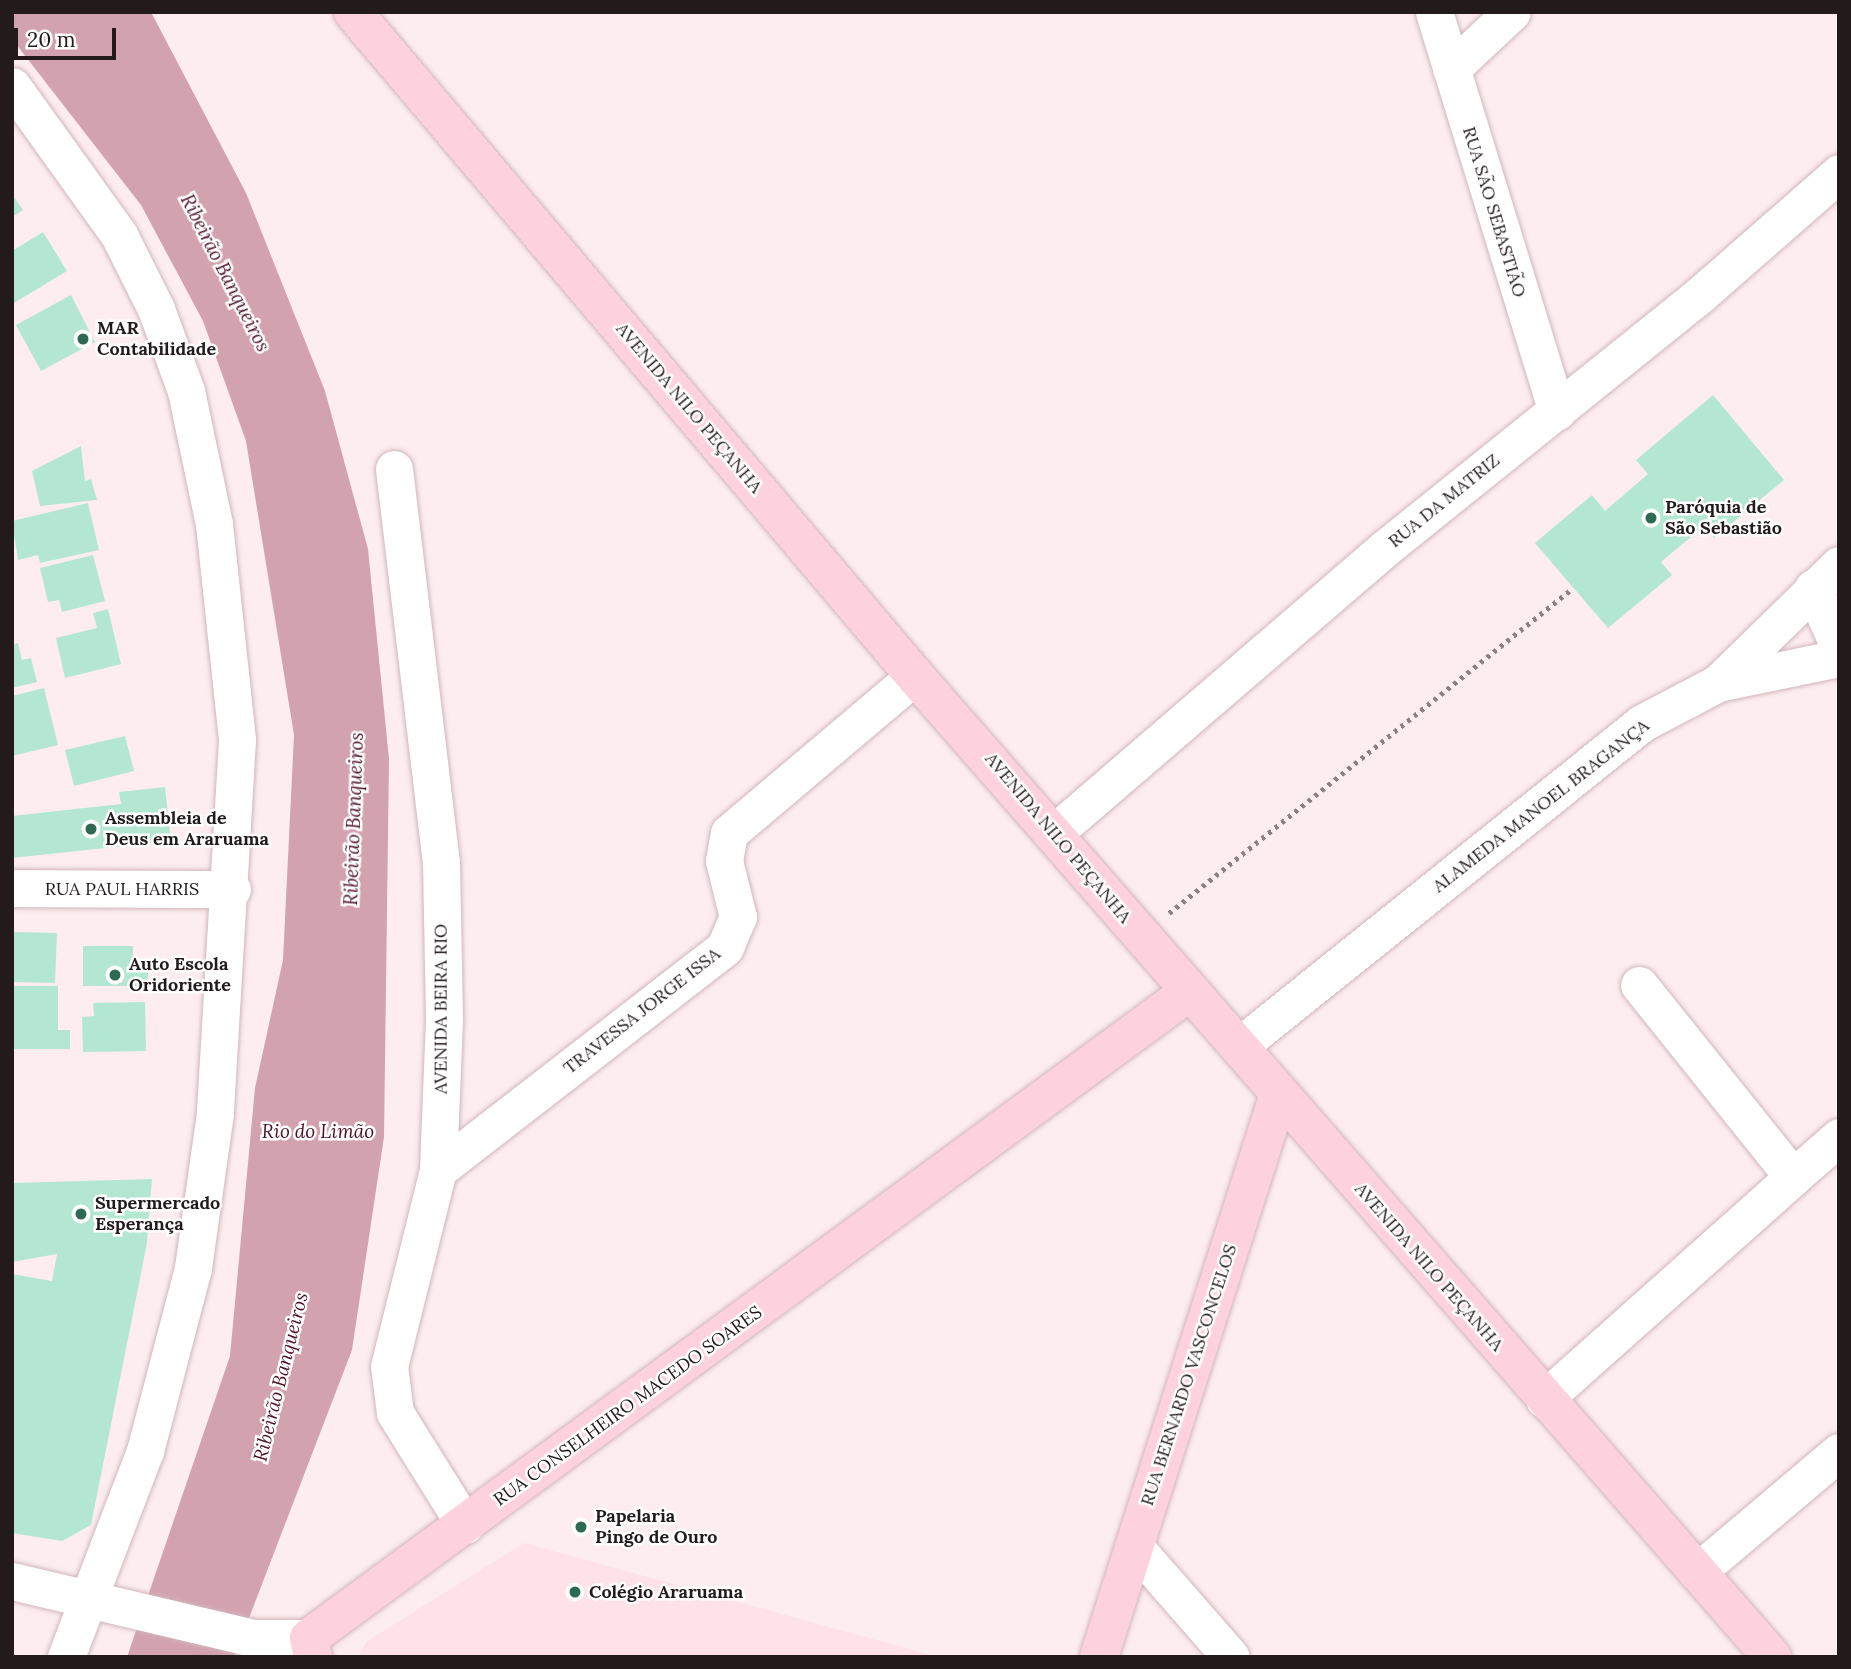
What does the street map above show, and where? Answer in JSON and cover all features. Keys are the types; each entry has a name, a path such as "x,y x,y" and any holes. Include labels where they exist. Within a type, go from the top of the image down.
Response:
{"main road":[{"name":"AVENIDA NILO PEÇANHA","path":"354,12 915,676 1772,1657"},
{"name":"RUA CONSELHEIRO MACEDO SOARES","path":"289,1646 465,1525 1189,992"},
{"name":"RUA BERNARDO VASCONCELOS","path":"1099,1657 1279,1094"}],"street":[{"name":"RUA SÃO SEBASTIÃO","path":"1434,12 1557,411"},
{"path":"1451,69 1512,12"},
{"path":"12,86 119,235 156,309 186,391 214,524 233,690 232,889 215,1113 193,1268 106,1602 66,1657"},
{"name":"RUA DA MATRIZ","path":"1054,834 1384,549 1557,411 1839,173"},
{"name":"AVENIDA BEIRA RIO","path":"394,469 441,862 438,1170 390,1379 395,1413 409,1441 465,1525"},
{"path":"1826,576 1839,648"},
{"name":"ALAMEDA MANOEL BRAGANÇA","path":"1239,1046 1642,723 1718,683 1826,576"},
{"path":"1718,683 1839,658"},
{"name":"TRAVESSA JORGE ISSA","path":"438,1170 725,947 738,917 724,861 729,833 915,676"},
{"name":"RUA PAUL HARRIS","path":"12,888 232,889"},
{"path":"1639,985 1793,1177"},
{"path":"1544,1399 1839,1137"},
{"path":"1697,1572 1839,1452"},
{"path":"1133,1546 1231,1657"},
{"name":"RUA CONSELHEIRO MACEDO SOARES","path":"12,1581 289,1646"}],"path":[{"path":"1141,936 1573,588"}],"shaded area":[{"name":"Colégio Araruama","path":"524,1543 938,1657 359,1657 366,1642"}],"water":[{"name":"Rio do Limão","path":"12,12 151,12 246,193 325,391 368,549 389,759 384,1137 352,1350 234,1657 127,1657 230,1356 255,1088 283,960 294,735 246,441 203,321 141,205 12,39"}],"building":[{"path":"12,194 23,210 12,217"},
{"path":"43,232 67,271 14,303 12,251"},
{"path":"71,295 95,342 41,371 16,325"},
{"name":"Paróquia de São Sebastião","path":"1713,395 1784,480 1714,538 1704,526 1661,562 1672,575 1608,628 1535,543 1592,495 1605,511 1648,474 1636,460"},
{"path":"81,446 85,481 91,479 97,500 40,506 32,471"},
{"path":"88,503 99,550 40,563 38,555 18,560 12,521"},
{"path":"93,555 105,601 62,612 59,600 48,602 40,568"},
{"path":"108,609 121,664 65,678 56,638 97,628 93,613"},
{"path":"18,643 22,660 31,658 37,682 12,688 12,645"},
{"path":"44,688 58,745 12,756 12,696"},
{"path":"125,736 134,771 74,786 65,750"},
{"name":"Assembleia de Deus em Araruama","path":"165,787 171,841 12,858 12,816 121,804 119,792"},
{"path":"12,932 57,933 55,983 12,982"},
{"name":"Auto Escola Oridoriente","path":"83,946 133,946 133,964 148,964 148,986 83,986"},
{"path":"13,986 58,986 58,1030 70,1030 70,1049 13,1049"},
{"path":"145,1002 146,1051 83,1052 82,1017 94,1016 93,1003"},
{"path":"152,1179 147,1243 91,1525 62,1541 12,1533 12,1274 52,1281 57,1254 12,1262 12,1183"}],"place":[{"name":"MAR Contabilidade","path":"83,339"},
{"name":"Paróquia de São Sebastião","path":"1651,518"},
{"name":"Assembleia de Deus em Araruama","path":"91,829"},
{"name":"Auto Escola Oridoriente","path":"115,975"},
{"name":"Supermercado Esperança","path":"81,1214"},
{"name":"Papelaria Pingo de Ouro","path":"581,1527"},
{"name":"Colégio Araruama","path":"575,1592"}],"water label":[{"name":"Ribeirão Banqueiros","path":"225,273"},
{"name":"Ribeirão Banqueiros","path":"354,819"},
{"name":"Ribeirão Banqueiros","path":"281,1377"}]}
